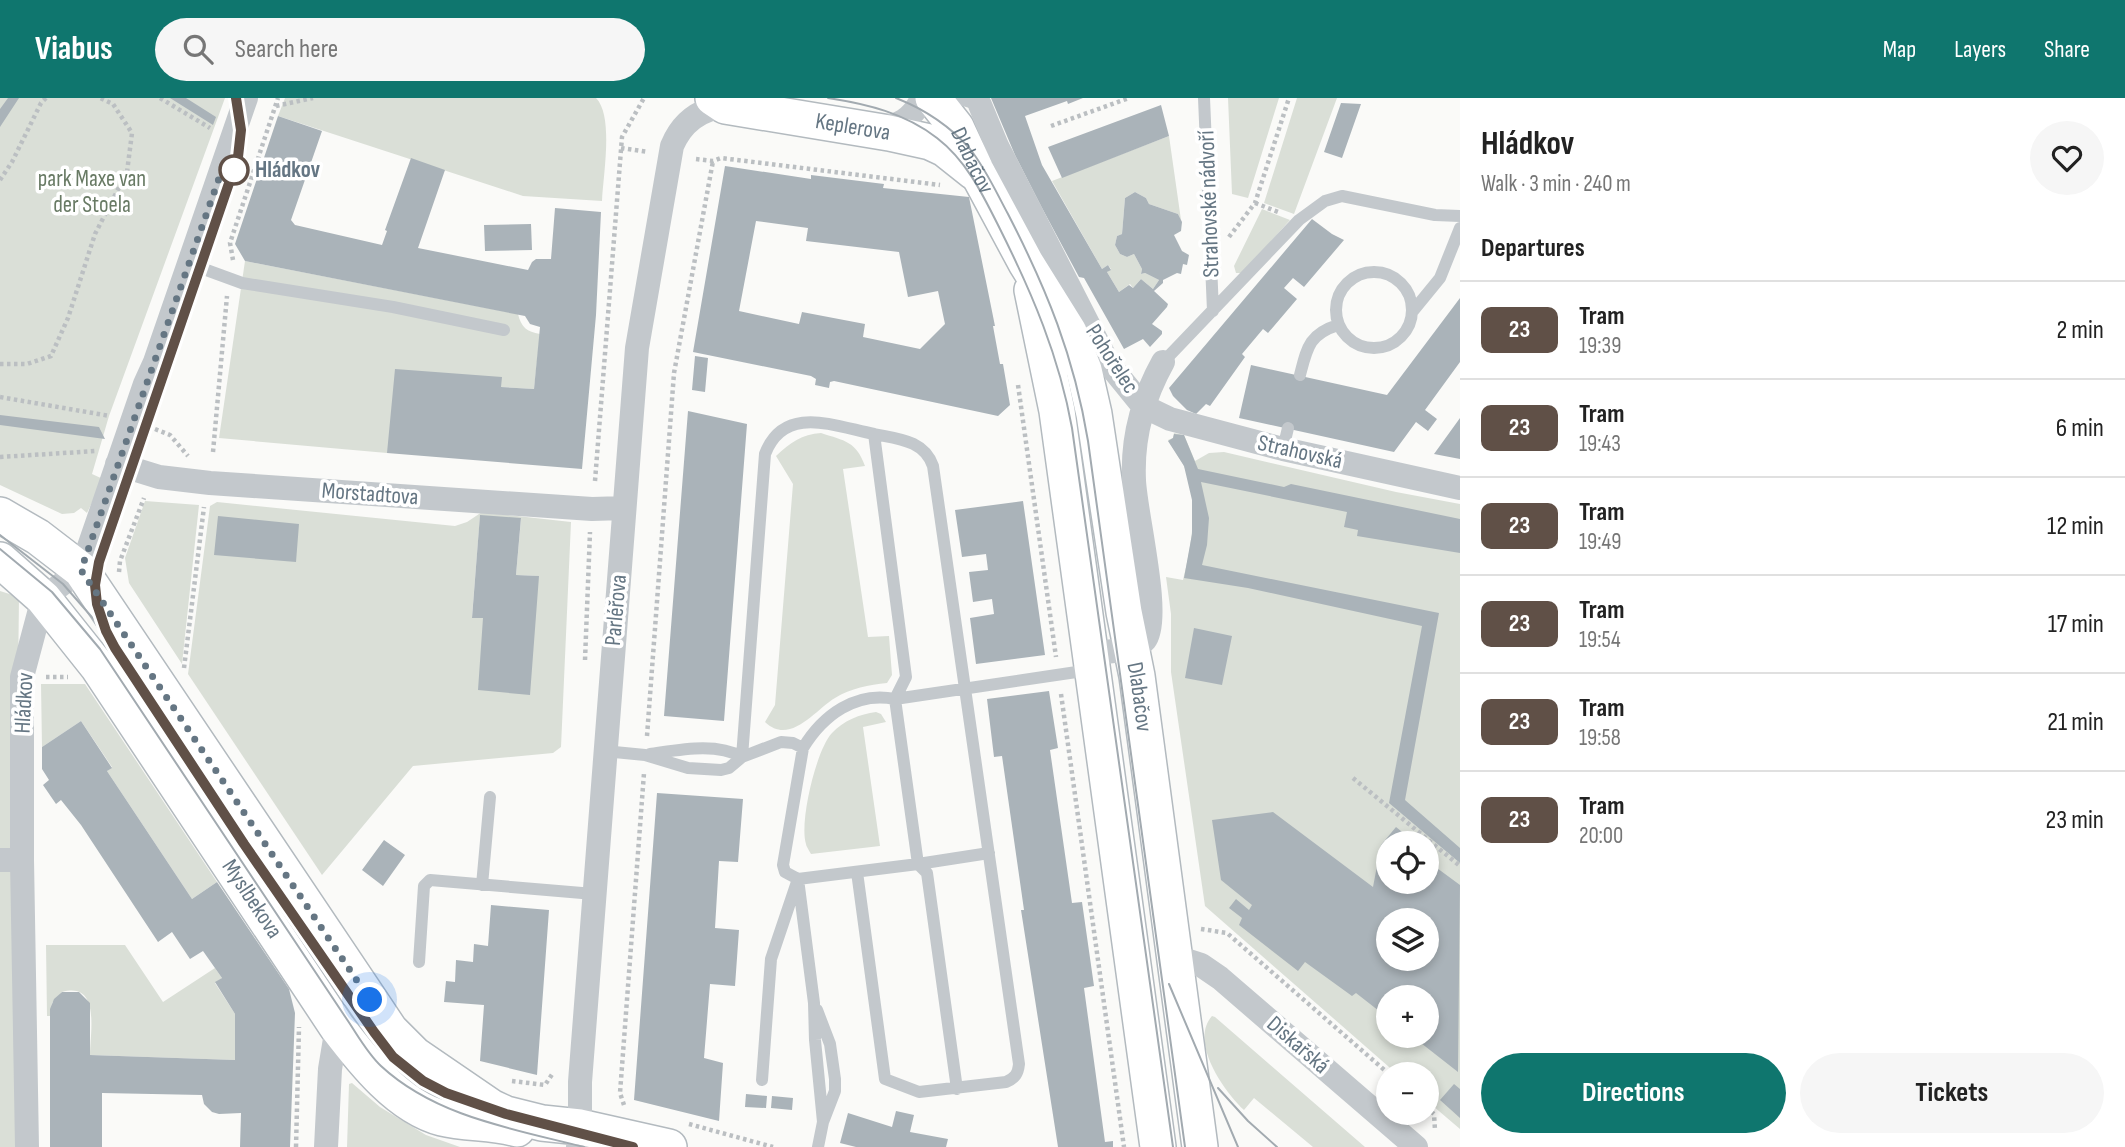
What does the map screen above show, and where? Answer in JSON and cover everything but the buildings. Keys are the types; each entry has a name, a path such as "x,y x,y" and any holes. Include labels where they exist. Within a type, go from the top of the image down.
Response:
{"main road":[{"name":"Dlabačov","path":"933,98 956,127 966,183 1026,263 1069,332 1084,370 1097,426 1131,648 1187,960 1200,1147"},
{"name":"Keplerova","path":"719,102 930,142 966,163 966,183"},
{"name":"Dlabačov","path":"1026,263 1057,411 1158,1147"},
{"name":"Myslbekova","path":"0,515 38,537 81,570 390,1030 415,1055 491,1107 506,1114 542,1123 574,1140"},
{"name":"Myslbekova","path":"0,560 43,598 98,667 337,1027 377,1075 424,1110 439,1117 503,1125 540,1135 574,1140 669,1147"}],"street":[{"path":"43,598 81,570 110,458 190,264 246,98"},
{"path":"871,130 900,124 916,111 922,98"},
{"name":"Pohořelec","path":"969,101 997,146 1108,363 1143,406 1134,454 1133,481 1152,624 1144,641 1131,648"},
{"name":"Parléřova","path":"574,1140 637,348 672,146 679,132 695,116 719,102"},
{"path":"1143,406 1166,359"},
{"name":"Strahovská","path":"1143,406 1170,419 1285,438 1460,488"},
{"name":"Morstadtova","path":"110,458 159,477 209,483 592,509 624,508"},
{"name":"Hládkov","path":"27,1147 11,860 22,677 43,598"},
{"path":"1090,662 1131,648"},
{"name":"Diskařská","path":"1187,960 1220,978 1416,1147"},
{"path":"326,1147 330,1069 337,1027 370,1000"}],"lane":[{"name":"Strahovské nádvoří","path":"1204,98 1213,311"},
{"path":"1166,359 1299,220 1325,201 1342,196 1435,215 1460,215"},
{"path":"1413,312 1440,278 1460,228"},
{"path":"190,264 242,283 393,307 505,330"},
{"path":"1373,272 1383,273 1401,283 1408,291 1413,312 1411,322 1399,340 1381,348 1370,349 1351,341 1338,325 1336,304 1345,285 1353,278 1373,272"},
{"path":"1300,375 1308,347 1316,335 1338,325"},
{"path":"742,757 765,454 770,441 790,425 816,422 912,442 922,447 933,466 966,688 1019,1064 1018,1073 1013,1079 957,1089 919,1092 885,1079 856,872"},
{"path":"874,434 906,677 895,699 918,864 927,873 957,1089"},
{"path":"989,853 798,879 785,872 783,855 803,748 824,721 854,701 869,697 895,699 966,688 1090,662"},
{"path":"604,751 645,755 688,768 721,770 736,764 742,757 781,742 793,743 803,748"},
{"path":"645,755 691,748 728,751 742,757"},
{"path":"482,885 490,797"},
{"path":"798,879 814,1003 823,1122 818,1147"},
{"path":"762,1080 771,959 798,879"},
{"path":"419,962 424,886 430,880 594,894"}],"path":[{"path":"0,180 46,98"},
{"path":"0,364 27,364 51,356 68,318 95,234 127,172 132,133 113,104 100,98"},
{"path":"160,98 201,123"},
{"path":"278,98 275,107 313,98"},
{"path":"595,481 622,137 644,98"},
{"path":"1051,126 1129,98"},
{"path":"1211,258 1255,203 1289,98"},
{"path":"621,148 659,153"},
{"path":"620,1093 674,373 713,161 721,158 966,183"},
{"path":"0,397 116,416"},
{"path":"0,457 110,458"},
{"path":"122,584 118,573 120,561 148,488"},
{"path":"174,675 185,668 204,506"},
{"path":"35,677 73,677"},
{"path":"1353,778 1460,866"},
{"path":"1196,929 1227,933 1376,1063"},
{"path":"296,1147 300,1014"},
{"path":"510,1080 545,1085 553,1076 554,1065"}],"green space":[{"name":"park Maxe van der Stoela","path":"0,98 225,98 109,416 92,474 103,479 87,513 81,508 74,513 62,514 0,485"},
{"path":"285,98 596,98 605,118 606,132 602,201 523,196 278,116"},
{"path":"1228,98 1279,98 1248,198 1232,194"},
{"path":"1297,98 1337,98 1294,214 1264,203"},
{"path":"1169,136 1181,220 1178,214 1149,204 1146,198 1135,192 1125,198 1122,234 1117,236 1115,245 1120,254 1127,257 1134,254 1142,269 1141,274 1145,273 1159,280 1153,289 1141,279 1133,288 1130,284 1119,292 1107,272 1111,269 1108,265 1102,269 1052,181"},
{"path":"1262,209 1290,220 1243,273 1236,273 1234,266"},
{"path":"245,261 518,314 525,328 540,334 534,389 501,387 387,453 219,438"},
{"path":"821,433 843,440 853,447 865,466 843,469 868,637 889,636 892,675 887,683 841,695 802,724 784,730 765,722 775,705 793,484 776,456 797,440"},
{"path":"1174,433 1184,435 1195,461 1209,453 1224,452 1460,504 1460,1129 1439,1111 1439,1062 1383,1062 1205,906 1171,672 1171,614 1166,577 1183,580 1193,506 1188,477 1168,440 1173,438"},
{"path":"145,501 199,505 182,664 129,583 125,558"},
{"path":"217,502 455,526 482,512 571,522 561,747 553,753 413,766 322,875 188,674 210,506","holes":["480,516 521,519 516,575 538,576 483,618 472,617"]},
{"path":"0,591 19,597 16,848 0,849"},
{"path":"41,684 85,684 217,882 192,899 107,771 112,767 81,721 42,747"},
{"path":"876,712 881,714 886,722 863,727 880,846 811,854 804,834 805,820 810,787 820,755 836,729 858,716"},
{"path":"0,871 16,871 22,1147 0,1147"},
{"path":"46,945 125,945 163,1002 215,968 222,978 215,983 235,1014 235,1060 90,1055 91,1011 83,994 74,991 62,992 52,1003 51,1016 47,1016"},
{"path":"1212,1016 1365,1147 1313,1147 1254,1098 1244,1110 1219,1079 1207,1052 1204,1039"},
{"path":"352,1083 380,1107 426,1135 460,1147 347,1147 349,1084"}],"tram line":[{"path":"103,622 96,592 99,562 238,157 241,130 236,98"},
{"name":"23","path":"236,98 241,116 238,157 96,574 96,595 106,631 230,823 393,1057 423,1081 456,1098 633,1147"},
{"path":"828,98 857,103 899,116 925,129 957,157 973,179 1000,229 1023,277 1052,350 1072,428 1173,1147"},
{"path":"896,98 917,107 945,126 970,149 981,164 1047,297 1075,380 1088,441 1185,1147"},
{"path":"0,535 63,584 97,623 244,844 393,1057 423,1081 446,1093 506,1114 633,1147"},
{"path":"0,549 52,592 100,649 376,1061 426,1098 451,1109 504,1127 584,1147"},
{"path":"1169,984 1238,1147"},
{"path":"1218,1088 1248,1121 1277,1147"}],"place":[{"name":"Hládkov","path":"234,170"}],"route":[{"path":"234,170 223,167 81,570 157,687 370,1000"}]}
